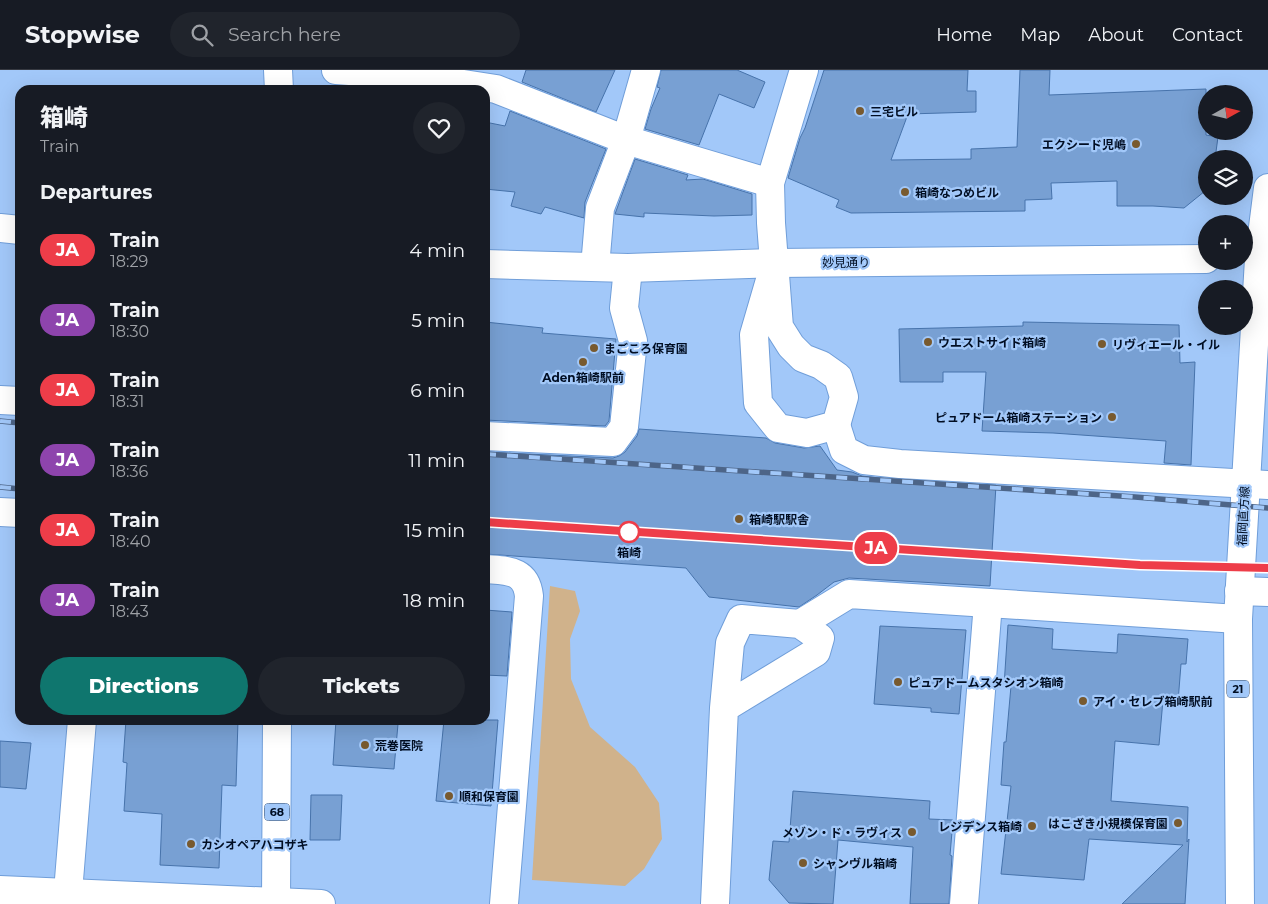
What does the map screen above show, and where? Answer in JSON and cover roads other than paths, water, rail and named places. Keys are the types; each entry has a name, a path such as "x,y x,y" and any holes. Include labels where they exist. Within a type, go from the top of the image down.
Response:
{"street":[{"path":"278,70 279,85"},
{"path":"336,70 499,79 626,140 770,183"},
{"path":"596,267 600,208 626,140 646,70"},
{"path":"804,70 770,183 771,224 779,326 791,346 803,358 838,377 844,397 836,425 844,450 864,460 900,464 1257,485"},
{"name":"福岡直方線","path":"1240,904 1239,591 1257,485 1257,259 1268,188"},
{"path":"0,228 15,230"},
{"name":"妙見通り","path":"490,264 628,268 775,263 1198,259"},
{"path":"775,263 754,335 758,403 778,428 808,433 836,425"},
{"path":"490,436 613,442 624,427 633,341 624,308 628,268"},
{"path":"0,400 15,401"},
{"path":"0,512 15,513"},
{"path":"490,569 514,571 528,585 530,596 504,904"},
{"path":"1239,591 1268,592"},
{"path":"800,624 850,594 1238,619"},
{"path":"964,904 988,603"},
{"path":"715,904 724,708 730,643 741,619 800,624 820,638 816,652 724,708"},
{"path":"68,892 82,725"},
{"name":"68","path":"276,902 277,725"},
{"path":"0,890 321,904"}],"railway":[{"path":"0,421 15,422"},
{"path":"490,454 1135,497 1268,508"},
{"path":"0,487 15,488"},
{"path":"490,522 1140,565 1268,568"}],"train":[{"name":"JA","path":"490,522 1140,565 1268,568"}],"place":[{"name":"三宅ビル","path":"860,111"},
{"name":"エクシード児嶋","path":"1136,144"},
{"name":"箱崎なつめビル","path":"905,192"},
{"name":"ウエストサイド箱崎","path":"928,342"},
{"name":"リヴィエール・イル","path":"1102,344"},
{"name":"まごころ保育園","path":"594,348"},
{"name":"Aden箱崎駅前","path":"583,362"},
{"name":"ピュアドーム箱崎ステーション","path":"1112,417"},
{"name":"箱崎駅駅舎","path":"739,519"},
{"name":"箱崎","path":"629,532"},
{"name":"ピュアドームスタシオン箱崎","path":"898,682"},
{"name":"アイ・セレブ箱崎駅前","path":"1083,701"},
{"name":"荒巻医院","path":"365,745"},
{"name":"順和保育園","path":"449,796"},
{"name":"はこざき小規模保育園","path":"1178,823"},
{"name":"レジデンス箱崎","path":"1032,826"},
{"name":"メゾン・ド・ラヴィス","path":"912,832"},
{"name":"カシオペアハコザキ","path":"191,844"},
{"name":"シャンヴル箱崎","path":"803,863"}]}
